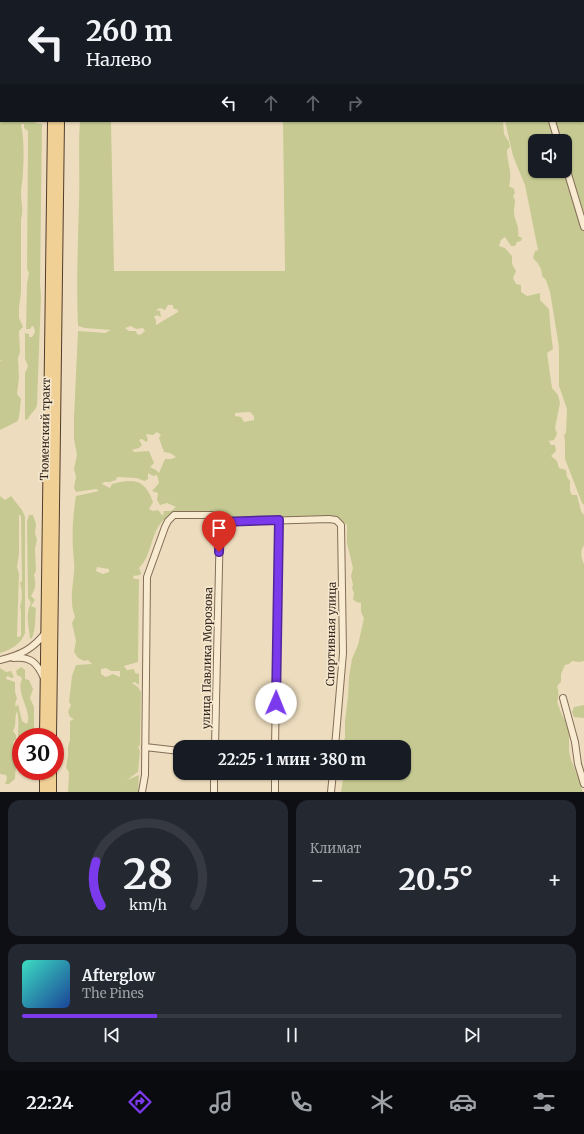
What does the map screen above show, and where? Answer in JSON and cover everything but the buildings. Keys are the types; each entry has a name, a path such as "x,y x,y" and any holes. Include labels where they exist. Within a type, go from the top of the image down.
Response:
{"main road":[{"name":"Тюменский тракт","path":"44,728 52,122"},
{"name":"Тюменский тракт","path":"52,728 60,122"},
{"path":"44,780 44,792"},
{"path":"52,780 52,792"}],"street":[{"path":"552,122 556,134"},
{"path":"569,178 584,227"},
{"path":"142,792 145,775 147,577 165,527 174,515 211,515 215,516 220,522 279,520 275,740"},
{"name":"Спортивная улица","path":"279,520 329,519 336,520 341,525 343,653 336,740"},
{"name":"улица Павлика Морозова","path":"215,740 220,522"},
{"path":"3,660 29,650 46,632"},
{"path":"3,660 24,658 32,661 40,669 45,679"},
{"path":"563,698 575,742 578,764 584,784"},
{"path":"145,747 173,750"},
{"path":"214,780 214,792"},
{"path":"275,780 275,792"},
{"path":"331,792 332,780"}],"green space":[{"path":"0,122 36,122 35,123 42,124 41,296 37,405 28,419 25,420 25,373 28,366 25,359 25,333 29,334 29,337 32,337 35,332 34,327 32,326 30,329 26,329 27,283 29,273 27,269 28,131 24,128 24,124 21,124 24,153 21,194 21,292 19,318 23,327 19,331 20,352 18,358 19,378 17,394 21,399 18,421 0,430 0,361 2,360 0,360"},
{"path":"80,122 111,122 114,271 285,271 283,122 503,122 504,134 510,147 507,150 510,172 509,186 514,189 515,193 513,196 515,202 514,214 518,229 518,236 522,238 521,241 517,242 515,246 511,246 505,237 501,240 499,246 505,248 512,256 512,264 516,271 513,278 516,284 521,285 521,292 527,296 540,293 540,300 549,309 553,349 547,353 552,388 558,395 560,403 555,428 557,434 554,440 549,441 551,445 555,445 556,451 551,456 557,461 559,468 566,470 567,477 570,481 570,491 572,495 577,495 581,511 584,515 584,545 581,554 584,564 584,661 572,661 565,665 561,674 561,682 557,686 557,702 569,731 569,751 571,760 583,792 341,792 343,780 411,780 411,740 344,740 349,677 352,659 358,645 364,618 361,612 361,603 356,602 353,599 354,593 351,576 353,568 347,543 347,525 334,518 324,517 226,518 174,514 166,518 160,524 148,554 139,568 141,573 140,575 133,576 134,579 139,579 138,662 124,666 127,670 134,669 135,673 139,674 139,685 135,682 132,683 138,687 141,692 140,745 138,747 140,751 138,772 127,780 139,775 138,792 68,792 69,772 66,768 70,740 70,721 74,719 70,717 68,712 71,705 69,702 72,676 76,665 92,664 88,660 84,661 78,658 74,652 76,641 72,623 75,617 72,605 72,588 74,568 74,509 76,496 99,491 96,489 76,492 74,488 76,477 74,469 77,455 74,439 74,417 78,331 105,333 111,330 78,326 77,279","holes":["168,305 173,305 173,308 178,310 178,312 156,325 156,320 154,317 157,315 161,317 160,311 156,310 160,308 165,310","131,326 136,329 143,328 145,331 140,335 137,334 136,331 129,331 125,328","250,412 254,416 254,420 244,422 241,417 235,416 235,413","157,432 161,435 159,438 164,452 170,453 176,457 165,459 159,473 150,467 154,463 149,451 134,452 132,450 139,448 142,445 139,440 142,439 146,442 148,440 146,434 153,435","148,473 153,476 157,475 159,483 152,491 158,493 157,500 160,505 167,503 176,507 171,511 164,511 163,516 158,510 153,511 149,509 153,502 150,494 138,482 120,482 112,484 110,488 102,484 104,482 116,480 117,477 136,478 145,481 148,479","97,567 109,569 109,572 103,574 96,571","106,668 111,671 120,671 120,677 113,674 106,677 101,674 101,669"]},
{"path":"505,122 584,122 584,505 565,459 564,435 566,433 567,409 559,386 559,347 550,292 537,262 533,258 535,251 538,250 525,185 513,156"},
{"path":"0,496 5,500 11,496 22,510 25,517 25,633 21,641 15,646 0,653","holes":["19,515 21,516 21,636 17,637 19,574 17,567 19,554"]},
{"path":"29,515 33,515 36,524 35,534 37,539 35,549 35,586 31,596 35,600 31,606 36,608 35,623 33,635 30,639 28,611 31,603 28,598 27,522"},
{"path":"21,667 25,670 25,679 29,680 33,689 30,698 34,707 34,728 18,728 17,711 15,726 14,728 12,728 12,780 14,780 9,784 5,784 7,779 6,775 0,774 0,668 6,672 11,671 14,677 12,678 7,676 6,679 15,682 15,692 17,698 15,704 16,707 18,704 22,721 27,724 28,719 20,685 22,679 17,675 16,671"},
{"path":"584,705 584,718 574,717 572,712 574,707"}],"route":[{"path":"219,552 220,522 279,520 276,703"}]}
